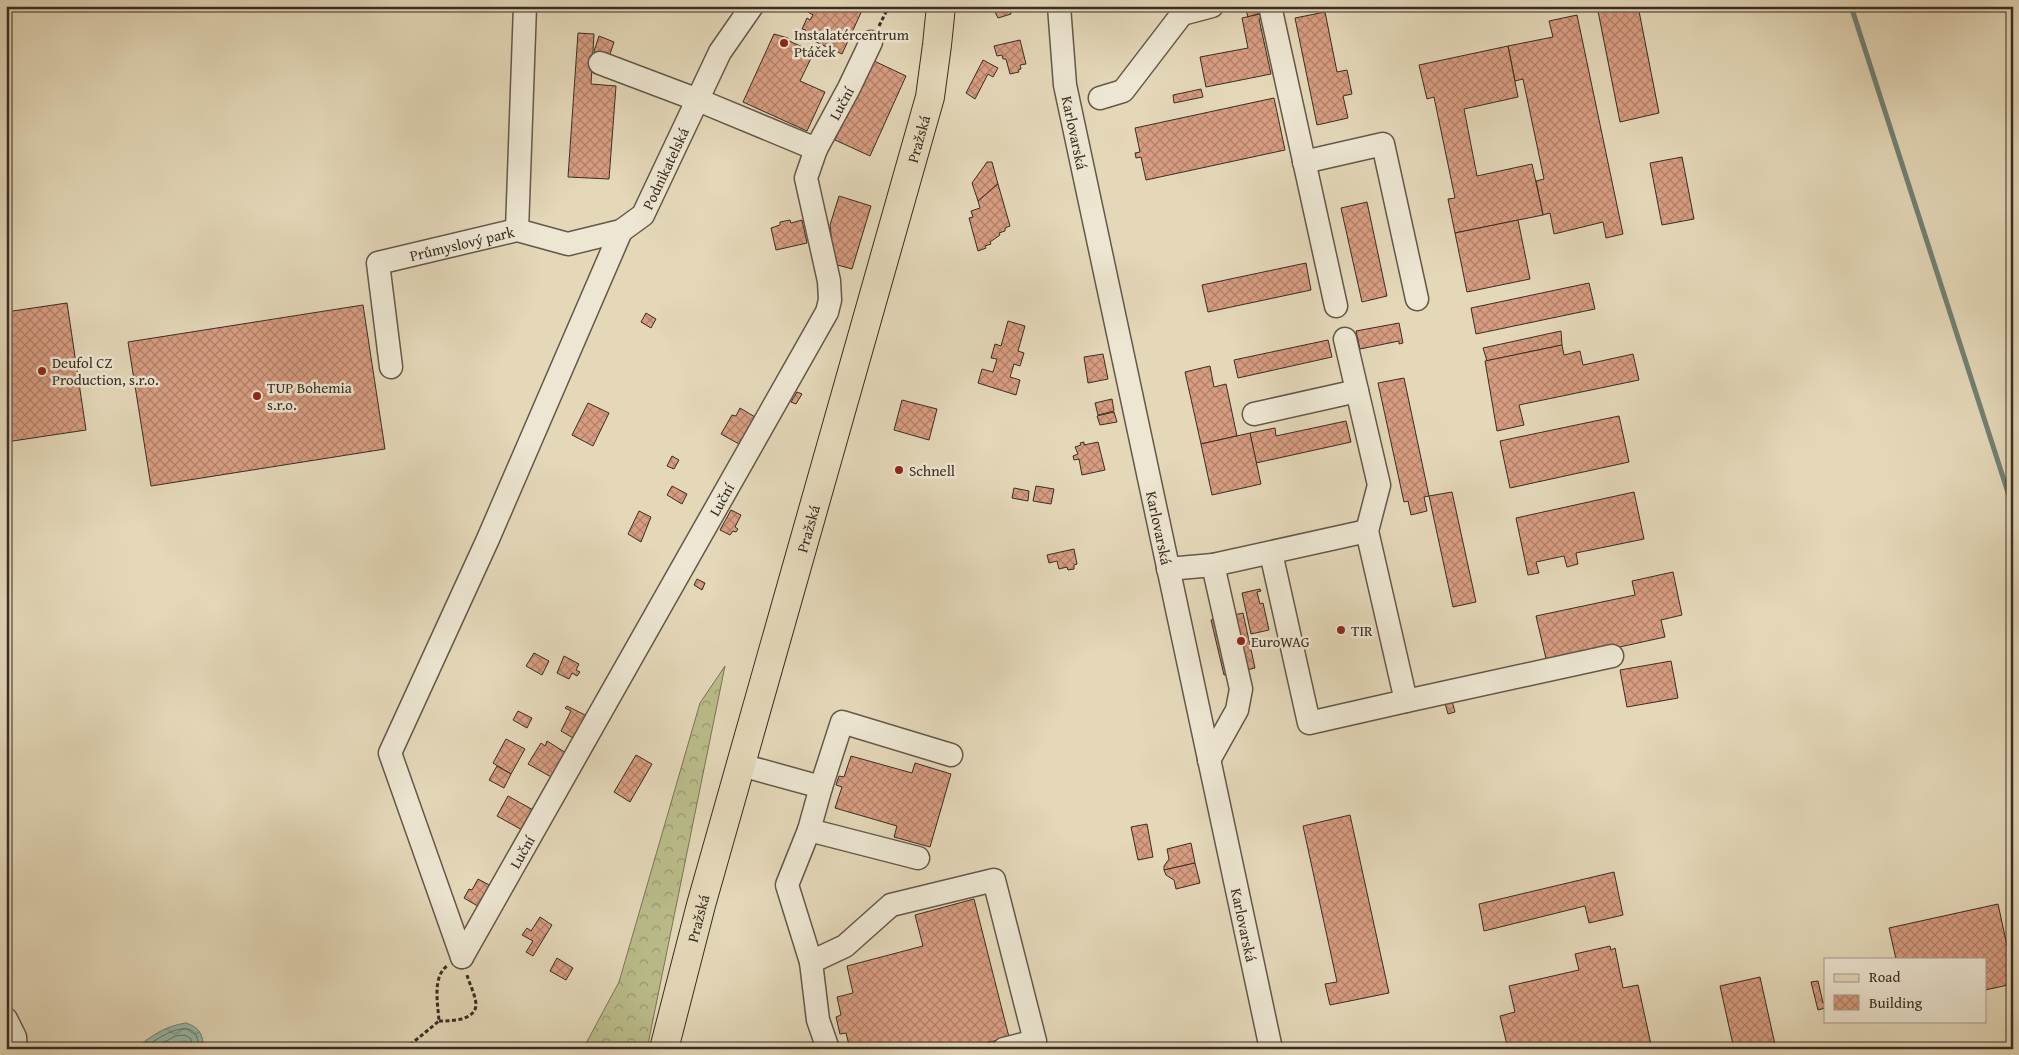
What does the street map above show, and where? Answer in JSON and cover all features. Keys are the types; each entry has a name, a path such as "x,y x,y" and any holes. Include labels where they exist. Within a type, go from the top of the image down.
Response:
{"main road":[{"name":"Pražská","path":"671,1048 701,905 930,97 938,45 941,6"}],"street":[{"name":"Průmyslový park","path":"391,367 378,263 517,230 525,6"},
{"name":"Podnikatelská","path":"517,230 568,244 622,231 643,215 720,52 752,6"},
{"name":"Karlovarská","path":"1059,6 1065,85 1271,1049"},
{"path":"1100,98 1123,91 1182,14 1212,6"},
{"path":"1270,6 1336,306"},
{"name":"Luční","path":"462,957 828,312 830,300 829,281 806,178 816,149 871,42"},
{"path":"600,63 698,100 816,149"},
{"path":"1304,162 1383,144 1417,299"},
{"path":"462,957 390,753 492,530 622,231"},
{"path":"1345,339 1379,485 1367,531 1406,702"},
{"path":"1254,414 1357,391"},
{"path":"1168,568 1213,565 1367,531"},
{"path":"1271,553 1309,723 1612,656"},
{"path":"1209,760 1237,710 1241,689 1213,565"},
{"path":"828,1049 818,1020 812,962 787,884 809,830 842,722 951,754"},
{"path":"741,765 821,787"},
{"path":"809,830 918,858"},
{"path":"812,962 844,946 891,905 994,880 1035,1041 1004,1049"},
{"path":"6,1018 15,1037 16,1049"}],"path":[{"path":"405,1049 439,1021 454,1021 466,1018 474,1011 476,1005 462,957 443,969 436,991 439,1021"}],"green space":[{"path":"725,666 647,1049 583,1049 619,982 700,703"}],"water":[{"path":"186,1023 200,1032 203,1040 203,1049 135,1049 159,1032 171,1026"}],"building":[{"path":"811,6 864,6 842,54 803,36 806,30 802,29 807,18 810,20 813,15 808,12"},
{"path":"992,6 1013,6 1014,9 1010,10 1011,14 998,18"},
{"path":"1264,6 1265,12 1248,17 1245,7"},
{"path":"1597,6 1638,6 1659,113 1620,122"},
{"path":"1325,12 1337,72 1347,70 1352,94 1343,96 1348,118 1317,125 1295,18"},
{"path":"1260,14 1261,18 1259,19 1271,74 1206,87 1200,57 1248,48 1242,18"},
{"path":"1577,15 1623,234 1606,238 1603,222 1554,234 1550,213 1543,215 1536,181 1544,179 1523,79 1515,81 1508,46 1553,37 1549,21"},
{"path":"578,33 594,34 591,84 616,86 609,179 568,177"},
{"path":"774,34 788,38 787,40 814,52 800,81 825,92 807,131 743,102"},
{"path":"599,36 614,42 609,57 594,51"},
{"path":"1020,40 1026,64 1020,65 1021,69 1018,70 1019,72 1010,74 1006,59 1003,59 1002,55 997,56 994,46"},
{"path":"1508,46 1518,97 1464,109 1477,176 1532,164 1543,215 1455,233 1448,199 1455,198 1434,97 1427,99 1419,65"},
{"path":"872,60 906,76 870,156 835,140"},
{"path":"983,60 998,68 993,77 988,74 975,99 966,93"},
{"path":"1201,89 1203,97 1174,103 1173,95"},
{"path":"1274,98 1285,150 1146,180 1141,157 1136,158 1135,153 1140,152 1135,128"},
{"path":"1682,157 1694,219 1662,225 1650,163"},
{"path":"987,162 992,162 998,184 978,201 972,183"},
{"path":"998,184 1010,226 1005,228 1005,231 999,233 1000,235 990,242 991,244 985,246 986,248 978,251 969,218 973,217 971,211 980,208 978,201"},
{"path":"839,196 871,206 852,269 834,264 830,225"},
{"path":"1367,202 1387,296 1362,302 1341,208"},
{"path":"790,220 791,223 802,220 807,243 776,250 771,228 780,225 780,222"},
{"path":"1518,220 1530,279 1467,292 1455,233"},
{"path":"1306,263 1311,290 1208,312 1202,285"},
{"path":"1589,283 1595,309 1476,334 1471,308"},
{"name":"Deufol CZ Production, s.r.o.","path":"67,303 86,430 6,442 6,312"},
{"name":"TUP Bohemia s.r.o.","path":"363,305 385,449 151,486 128,342"},
{"path":"646,313 656,319 651,328 641,322"},
{"path":"1008,321 1025,326 1018,351 1024,353 1020,366 1014,364 1010,377 1020,380 1016,395 978,383 982,369 993,372 997,359 991,358 995,344 1001,346"},
{"path":"1399,323 1403,343 1399,344 1399,341 1360,349 1356,331"},
{"path":"1561,331 1562,345 1487,361 1483,348"},
{"path":"1328,340 1332,357 1238,378 1234,360"},
{"path":"1562,345 1564,355 1580,351 1583,365 1633,354 1639,380 1519,405 1524,425 1497,431 1485,361"},
{"path":"1103,354 1108,379 1088,383 1084,357"},
{"path":"1210,366 1214,387 1226,384 1237,436 1201,444 1185,372"},
{"path":"1404,378 1429,496 1424,497 1427,511 1411,515 1408,501 1404,502 1378,383"},
{"path":"797,392 802,394 796,404 791,402"},
{"path":"1112,399 1114,411 1098,415 1095,403"},
{"path":"902,400 937,409 929,440 894,430"},
{"path":"588,403 609,413 593,446 572,435"},
{"path":"740,408 755,417 739,444 721,434 732,415 736,416"},
{"path":"1114,412 1117,422 1100,425 1097,416"},
{"path":"1619,416 1629,462 1510,488 1500,441"},
{"path":"1346,421 1351,442 1256,463 1250,433 1275,428 1276,436"},
{"path":"1250,433 1261,484 1212,495 1201,444"},
{"path":"1084,442 1084,445 1098,442 1105,470 1082,475 1079,459 1074,460 1073,456 1078,454 1075,447"},
{"path":"672,456 679,460 674,469 667,466"},
{"path":"672,486 687,494 682,504 667,495"},
{"path":"1036,486 1054,489 1051,504 1033,501"},
{"path":"1014,488 1029,491 1028,501 1012,498"},
{"path":"1452,492 1476,602 1453,607 1429,496"},
{"path":"1634,492 1644,539 1576,553 1578,564 1567,567 1564,556 1536,562 1539,573 1528,575 1516,518"},
{"path":"731,510 741,515 735,527 738,529 730,535 720,530"},
{"path":"639,511 651,517 641,542 628,534"},
{"path":"1074,549 1077,564 1074,565 1074,569 1068,570 1067,567 1059,569 1057,561 1049,563 1047,555"},
{"path":"1673,572 1682,615 1661,620 1665,637 1547,663 1536,616 1635,595 1632,581"},
{"path":"697,579 705,583 702,590 694,585"},
{"path":"1260,589 1261,591 1257,592 1260,604 1263,603 1269,630 1251,634 1242,593"},
{"path":"1243,613 1255,668 1224,675 1211,620"},
{"path":"534,653 549,661 542,675 526,666"},
{"path":"564,656 579,664 576,670 580,672 577,676 572,673 569,679 557,673"},
{"path":"1671,661 1678,698 1627,707 1620,670"},
{"path":"1452,701 1455,712 1448,714 1445,703"},
{"path":"567,706 587,716 575,739 561,731 571,711 565,708"},
{"path":"518,711 532,718 527,728 513,720"},
{"path":"506,739 525,749 511,774 493,763"},
{"path":"547,741 566,753 553,778 528,764 541,743 545,746"},
{"path":"636,755 652,764 630,802 614,792"},
{"path":"851,756 912,773 915,763 951,774 930,847 894,837 897,826 835,808 842,787 836,785 839,776 844,777"},
{"path":"497,766 511,774 504,788 489,780"},
{"path":"508,796 535,811 524,831 497,816"},
{"path":"1350,815 1389,993 1330,1005 1325,984 1337,982 1303,826"},
{"path":"1147,824 1153,857 1138,860 1131,827"},
{"path":"1191,843 1195,863 1164,870 1164,866 1169,859 1167,849"},
{"path":"1195,863 1200,883 1176,889 1174,880 1166,875 1164,870"},
{"path":"1614,872 1623,915 1589,923 1585,906 1484,931 1479,904"},
{"path":"478,879 493,887 481,908 464,898 469,889 472,890"},
{"path":"974,899 1009,1037 964,1049 868,1049 867,1046 850,1049 846,1033 840,1034 836,1017 841,1015 837,997 853,993 847,966 923,946 915,915"},
{"path":"1998,904 2013,973 2013,984 1986,990 1986,958 1896,958 1889,928"},
{"path":"540,917 552,925 533,956 526,952 533,941 522,935 527,928 531,931"},
{"path":"1610,946 1611,950 1615,948 1623,988 1638,985 1652,1049 1508,1049 1500,1016 1515,1012 1509,986 1579,970 1575,954"},
{"path":"557,958 573,968 566,980 550,971"},
{"path":"1760,977 1776,1049 1734,1049 1720,986"},
{"path":"1818,981 1824,1008 1818,1010 1811,982"}],"waterway":[{"path":"1851,6 2013,508"}],"place":[{"name":"Instalatércentrum Ptáček","path":"784,43"},
{"name":"Deufol CZ Production, s.r.o.","path":"42,371"},
{"name":"TUP Bohemia s.r.o.","path":"257,396"},
{"name":"Schnell","path":"899,470"},
{"name":"TIR","path":"1341,630"},
{"name":"EuroWAG","path":"1241,641"}]}
